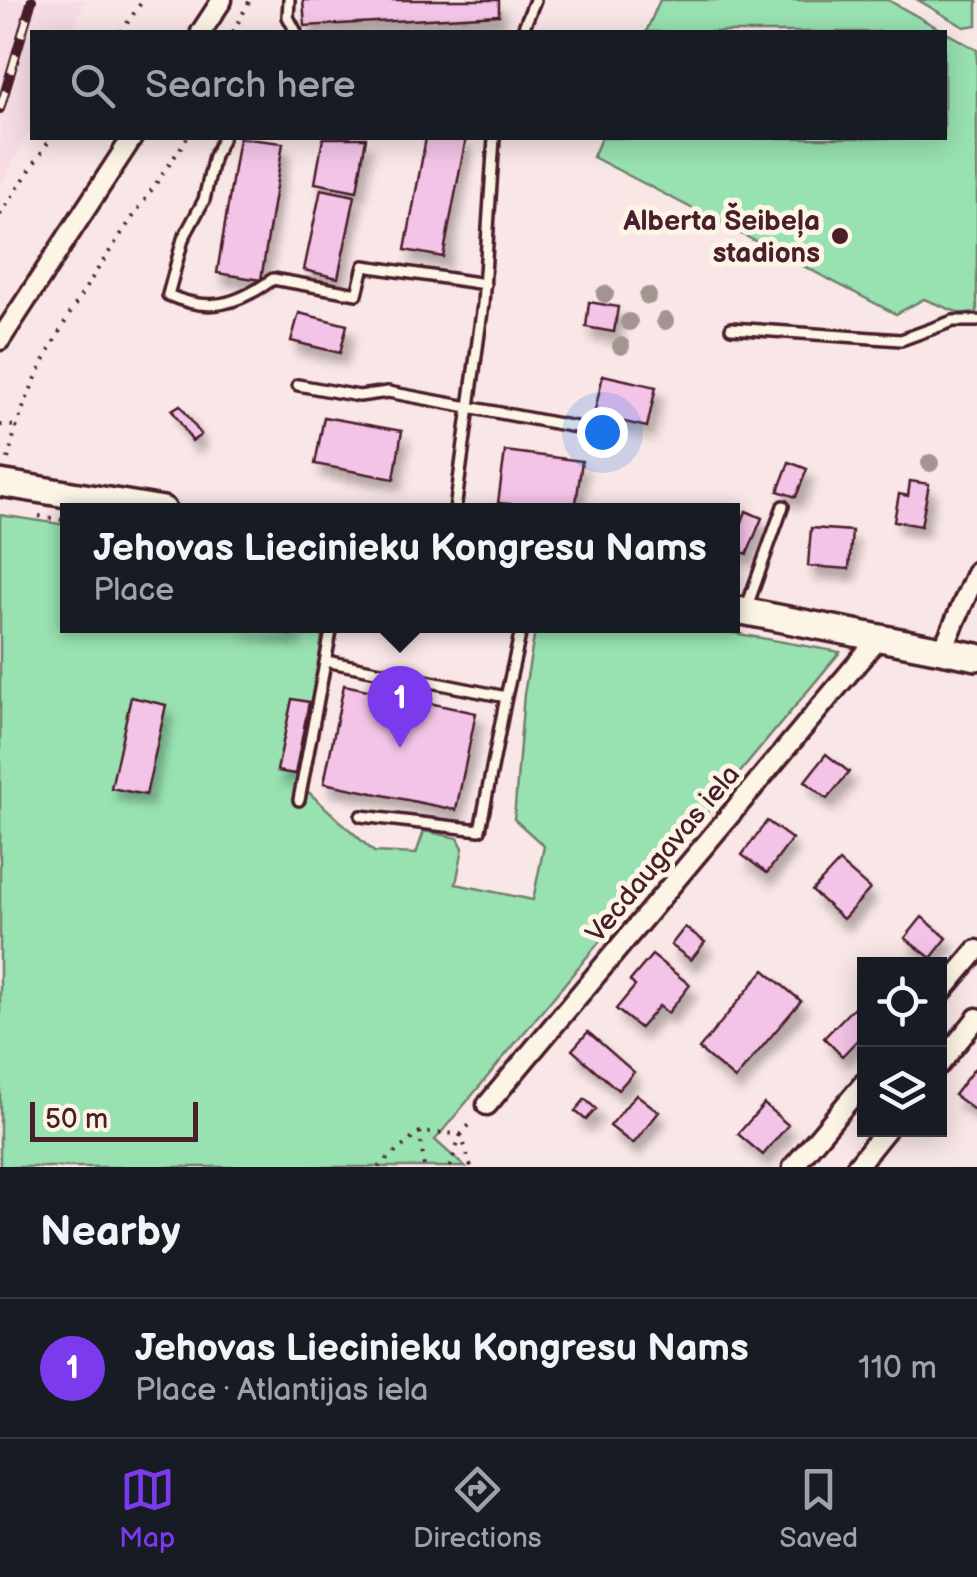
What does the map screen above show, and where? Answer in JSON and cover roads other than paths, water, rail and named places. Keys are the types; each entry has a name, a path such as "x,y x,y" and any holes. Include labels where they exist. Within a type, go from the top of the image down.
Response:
{"main road":[{"path":"1,483 121,503"},
{"path":"740,610 977,657"}],"street":[{"path":"202,30 222,0"},
{"path":"0,340 131,140"},
{"path":"944,649 977,571"},
{"name":"Vecdaugavas iela","path":"486,1105 880,636"},
{"path":"947,986 977,950"},
{"path":"947,1055 977,1018"},
{"path":"793,1167 857,1091"},
{"path":"856,1167 880,1137"}],"lane":[{"path":"289,0 288,17 295,30"},
{"path":"523,30 535,0"},
{"path":"222,140 214,156 204,200 183,240 168,295 193,306 217,305 251,295 273,278 357,294 364,266 484,284"},
{"path":"456,503 484,284 494,140"},
{"path":"730,328 901,340 953,321 977,321"},
{"path":"298,385 359,396 388,392 581,428"},
{"path":"740,608 783,506"},
{"path":"298,800 331,633"},
{"path":"362,816 480,830 520,633"},
{"path":"326,662 506,697"}],"railway":[{"path":"0,109 32,0"}],"place":[{"name":"Alberta Šeibeļa stadions","path":"840,236"},
{"name":"Jehovas Liecinieku Kongresu Nams","path":"400,748"}]}
